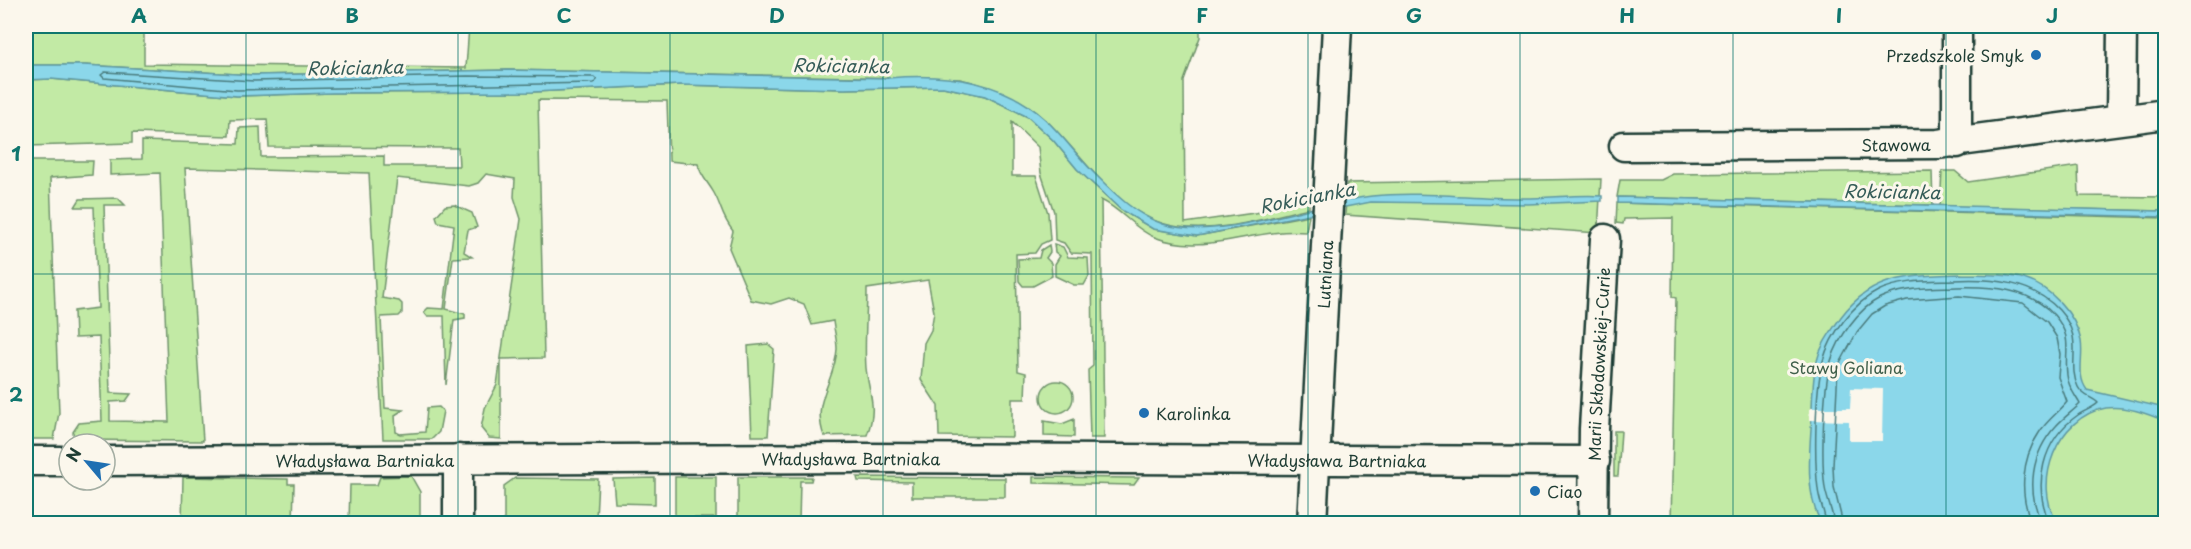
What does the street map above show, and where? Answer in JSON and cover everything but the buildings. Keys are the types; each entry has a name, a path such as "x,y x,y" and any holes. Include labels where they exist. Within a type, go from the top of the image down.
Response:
{"street":[{"name":"Lutniana","path":"1312,524 1337,26"},
{"path":"1957,26 1957,143"},
{"path":"2121,119 2122,26"},
{"name":"Stawowa","path":"1624,146 1957,143 2166,114"},
{"name":"Marii Skłodowskiej-Curie","path":"1593,524 1594,429 1605,239"},
{"path":"458,459 458,524"},
{"name":"Władysława Bartniaka","path":"117,461 458,459 1595,461"},
{"path":"26,461 57,461"}],"green space":[{"path":"26,26 144,26 144,64 466,68 469,26 1200,26 1200,37 1184,81 1185,223 1261,212 1262,200 1283,200 1309,195 1309,208 1212,228 1179,227 1158,222 1121,200 1037,112 1006,94 960,79 508,70 254,75 84,65 26,65"},
{"path":"51,79 237,96 533,92 680,85 844,89 943,87 985,96 1028,117 1053,140 1077,169 1121,210 1153,229 1197,236 1309,215 1306,232 1268,233 1192,244 1173,242 1147,234 1101,200 1104,438 1090,438 1088,370 1093,366 1092,254 1071,253 1064,243 1055,240 1054,212 1041,173 1038,147 1012,122 1012,176 1036,176 1048,213 1050,240 1041,244 1035,253 1016,254 1018,371 1026,373 1025,399 1012,399 1012,437 939,436 938,406 921,380 924,343 931,330 934,312 928,280 867,289 865,358 872,401 870,425 867,435 824,436 820,412 837,349 833,321 812,325 804,304 789,298 771,304 751,300 729,248 733,231 698,164 669,161 667,101 538,100 544,358 501,359 501,439 489,438 481,428 485,408 497,385 521,219 514,197 515,179 486,174 478,183 469,186 397,178 382,298 399,301 402,304 402,313 399,316 381,317 385,408 403,410 395,415 396,432 400,434 425,432 427,408 439,407 443,411 439,432 432,439 383,439 369,173 185,168 203,441 117,440 117,432 73,432 79,423 102,421 99,337 75,338 74,311 98,308 94,207 75,207 80,199 118,198 125,205 104,205 110,393 131,394 126,401 110,402 110,421 169,422 160,173 110,175 110,160 142,159 142,141 238,144 239,128 260,127 261,157 384,156 384,166 459,166 458,148 269,147 267,119 230,120 229,136 132,133 132,143 27,146 26,80"},
{"path":"26,161 93,161 92,175 50,178 59,413 54,439 26,439"},
{"path":"2078,166 2079,196 2166,197 2165,211 1940,206 1942,171 1955,171 1968,182"},
{"path":"1932,171 1933,205 1617,197 1620,180 1661,180 1673,174"},
{"path":"1601,179 1598,233 1345,215 1347,183"},
{"name":"Stawy Goliana","path":"1617,203 2165,218 2165,523 1671,523 1676,298 1672,297 1673,218 1624,219 1623,224 1616,223"},
{"path":"454,205 472,213 477,227 468,230 464,252 472,257 453,258 446,309 465,314 465,318 454,320 446,385 444,316 427,316 424,312 428,308 444,309 454,225 438,222 436,216 445,206"},
{"path":"1054,244 1063,247 1068,257 1088,258 1089,276 1084,285 1074,285 1055,276 1055,264 1060,256 1055,252"},
{"path":"1049,245 1050,252 1046,258 1051,263 1052,276 1033,286 1023,286 1019,281 1018,259 1039,258 1041,250"},
{"path":"768,344 774,349 768,436 752,436 748,346"},
{"path":"1057,381 1068,386 1073,397 1068,408 1057,413 1046,408 1041,397 1046,386"},
{"path":"1074,419 1074,437 1044,436 1044,421 1062,424"},
{"path":"1614,431 1621,431 1618,476 1614,476"},
{"path":"411,476 420,492 420,523 349,523 350,485 377,485 380,477"},
{"path":"183,477 288,479 288,484 294,484 293,523 182,523"},
{"path":"675,477 716,477 716,518 675,518"},
{"path":"738,477 812,477 811,481 800,481 799,523 738,523"},
{"path":"857,477 1005,478 1005,497 912,497 912,482 858,481"},
{"path":"1033,477 1139,478 1134,485 1033,483"},
{"path":"515,478 598,479 596,518 561,518 560,523 504,523 504,486"},
{"path":"655,478 655,504 615,503 613,479"}],"water":[{"path":"26,65 84,65 254,75 508,70 951,78 991,88 1010,95 1028,106 1052,126 1090,169 1119,197 1135,210 1163,224 1186,228 1238,225 1348,200 1390,195 1426,194 1499,198 1602,196 1602,201 1528,204 1371,202 1197,236 1153,229 1121,210 1077,169 1053,140 1028,117 985,96 943,87 844,89 680,85 533,92 237,96 51,79 26,80"},
{"path":"1618,197 2165,211 2166,217 1618,203"},
{"name":"Stawy Goliana","path":"1960,274 2016,277 2043,288 2060,303 2074,321 2081,341 2082,379 2087,390 2165,408 2165,421 2136,411 2113,407 2089,414 2074,424 2062,438 2048,472 2047,490 2050,507 2058,523 1822,524 1813,502 1809,465 1815,369 1825,342 1848,308 1875,287 1905,278"}],"pier":[{"path":"1851,388 1883,389 1882,441 1849,441 1849,421 1809,420 1810,408 1850,408"}],"place":[{"name":"Przedszkole Smyk","path":"2036,55"},
{"name":"Karolinka","path":"1144,413"},
{"name":"Ciao","path":"1535,491"}],"water label":[{"name":"Rokicianka","path":"841,65"},
{"name":"Rokicianka","path":"355,67"},
{"name":"Rokicianka","path":"1892,191"},
{"name":"Rokicianka","path":"1307,197"}]}
